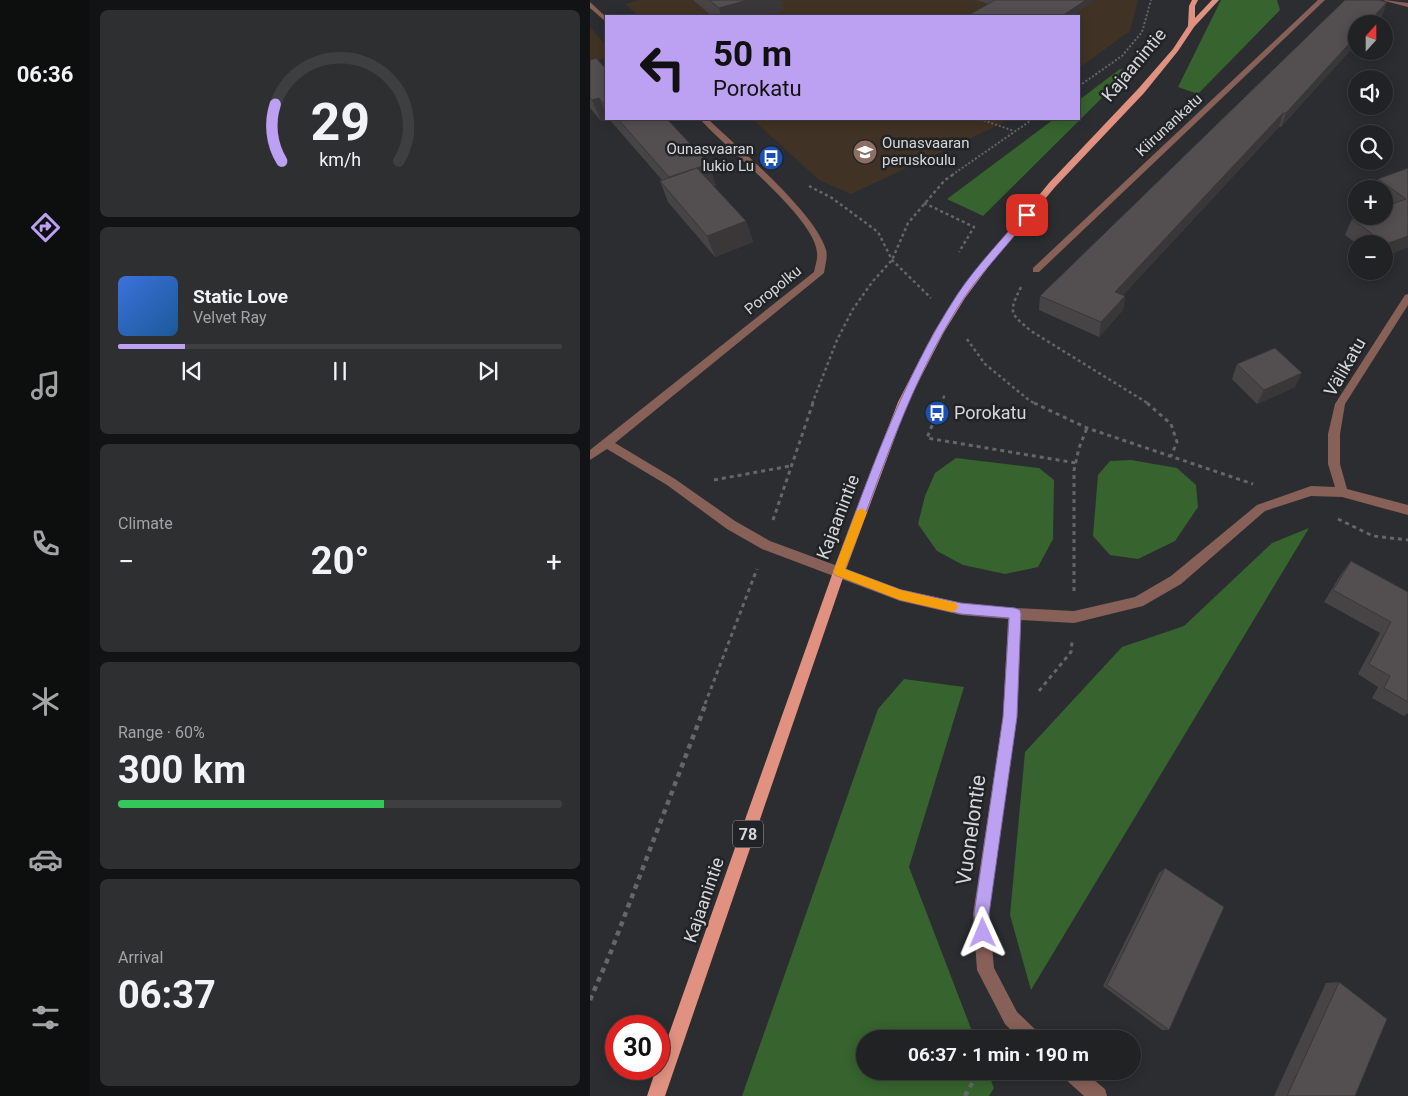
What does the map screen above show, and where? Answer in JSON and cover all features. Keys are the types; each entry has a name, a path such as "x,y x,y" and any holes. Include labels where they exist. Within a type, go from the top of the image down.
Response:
{"main road":[{"name":"Kajaanintie","path":"1191,26 1195,0"},
{"name":"Kajaanintie","path":"656,1096 839,572 903,402 939,332 961,296 1052,185 1140,91 1176,50 1191,26 1216,0"}],"street":[{"name":"Kiirunankatu","path":"1036,270 1322,0"},
{"path":"1387,0 1408,5"},
{"path":"590,4 605,19"},
{"name":"Poropolku","path":"590,456 608,444 819,273 822,252 814,231 788,201 705,120"},
{"name":"Välikatu","path":"1342,492 1334,464 1334,434 1340,404 1408,297"},
{"path":"608,444 671,482 731,525 766,545 900,595 961,609 1015,614 1074,617 1138,602 1176,580 1261,508 1311,491 1342,492 1408,510"},
{"name":"Vuonelontie","path":"1015,614 1010,717 981,914 986,970 1011,1018 1024,1030"},
{"path":"1079,1080 1098,1096"}],"path":[{"path":"1080,85 1122,56 1142,32 1151,0"},
{"path":"983,120 1014,132"},
{"path":"776,510 790,466 837,340 853,309 873,281 892,260 908,223 945,180 1032,120"},
{"path":"807,185 832,198 878,232 892,260 931,298"},
{"path":"924,203 974,227 959,252"},
{"path":"1036,270 1018,290 1012,305 1014,316 1031,331 1152,406 1171,424 1177,442 1172,456"},
{"path":"967,339 985,364 1030,402 1087,428 1291,497 1373,536 1408,540"},
{"path":"945,394 927,438 1076,463"},
{"path":"1010,717 1036,694 1071,652 1074,617 1076,463 1079,448 1087,428"},
{"path":"671,482 725,480 790,466"},
{"path":"590,1000 610,954 747,597"},
{"path":"965,1096 974,1080"}],"shaded area":[{"path":"639,0 1138,0 1130,31 1080,67 1080,15 638,15 625,4"},
{"path":"590,27 605,44 605,58 590,63"},
{"name":"Ounasvaaran peruskoulu","path":"753,120 1007,120 851,194 819,180"}],"green space":[{"path":"1221,0 1277,0 1280,10 1198,94 1178,87"},
{"path":"1120,69 1129,71 1080,120 1080,99"},
{"path":"1053,120 1080,120 983,216 947,199"},
{"path":"956,458 1039,468 1054,480 1053,539 1038,567 1005,574 963,565 937,551 918,524 925,496 935,473"},
{"path":"1131,460 1177,468 1196,485 1198,507 1175,541 1138,559 1110,555 1093,536 1098,475 1110,461"},
{"path":"1309,528 1031,990 1010,915 1025,752 1122,647 1184,626 1272,543"},
{"path":"904,679 964,687 909,867 972,1030 856,1030 856,1080 991,1080 994,1088 989,1096 742,1096 878,709"}],"building":[{"path":"709,0 748,0 719,8"},
{"path":"995,0 1086,0 1064,15 969,15"},
{"path":"1345,0 1379,0 1387,2 1375,15 1348,15 1348,45 1286,113 1283,113 1115,292 1125,296 1101,322 1040,296"},
{"path":"596,58 605,68 605,105 599,98 592,100 590,98 590,60"},
{"path":"619,120 668,120 709,164 669,177"},
{"path":"697,168 746,221 707,236 660,181"},
{"path":"1408,168 1408,236 1393,241 1393,235 1374,235 1360,225 1393,225 1393,204 1406,199 1393,190 1393,180 1378,179"},
{"path":"1275,348 1302,373 1264,390 1237,364"},
{"path":"1351,561 1408,592 1408,702 1384,688 1390,676 1369,664 1391,622 1333,590"},
{"path":"1165,868 1224,907 1169,1030 1107,985"},
{"path":"1339,982 1387,1019 1355,1096 1287,1096"}],"slow traffic":[{"path":"861,512 839,572 900,595 952,607"}],"place":[{"name":"Ounasvaaran peruskoulu","path":"865,152"},
{"name":"Ounasvaaran lukio Lu","path":"771,158"},
{"name":"Porokatu","path":"937,413"}],"route":[{"path":"983,933 981,914 1010,717 1015,614 961,609 900,595 839,572 903,402 939,332 961,296 1027,215"}]}
